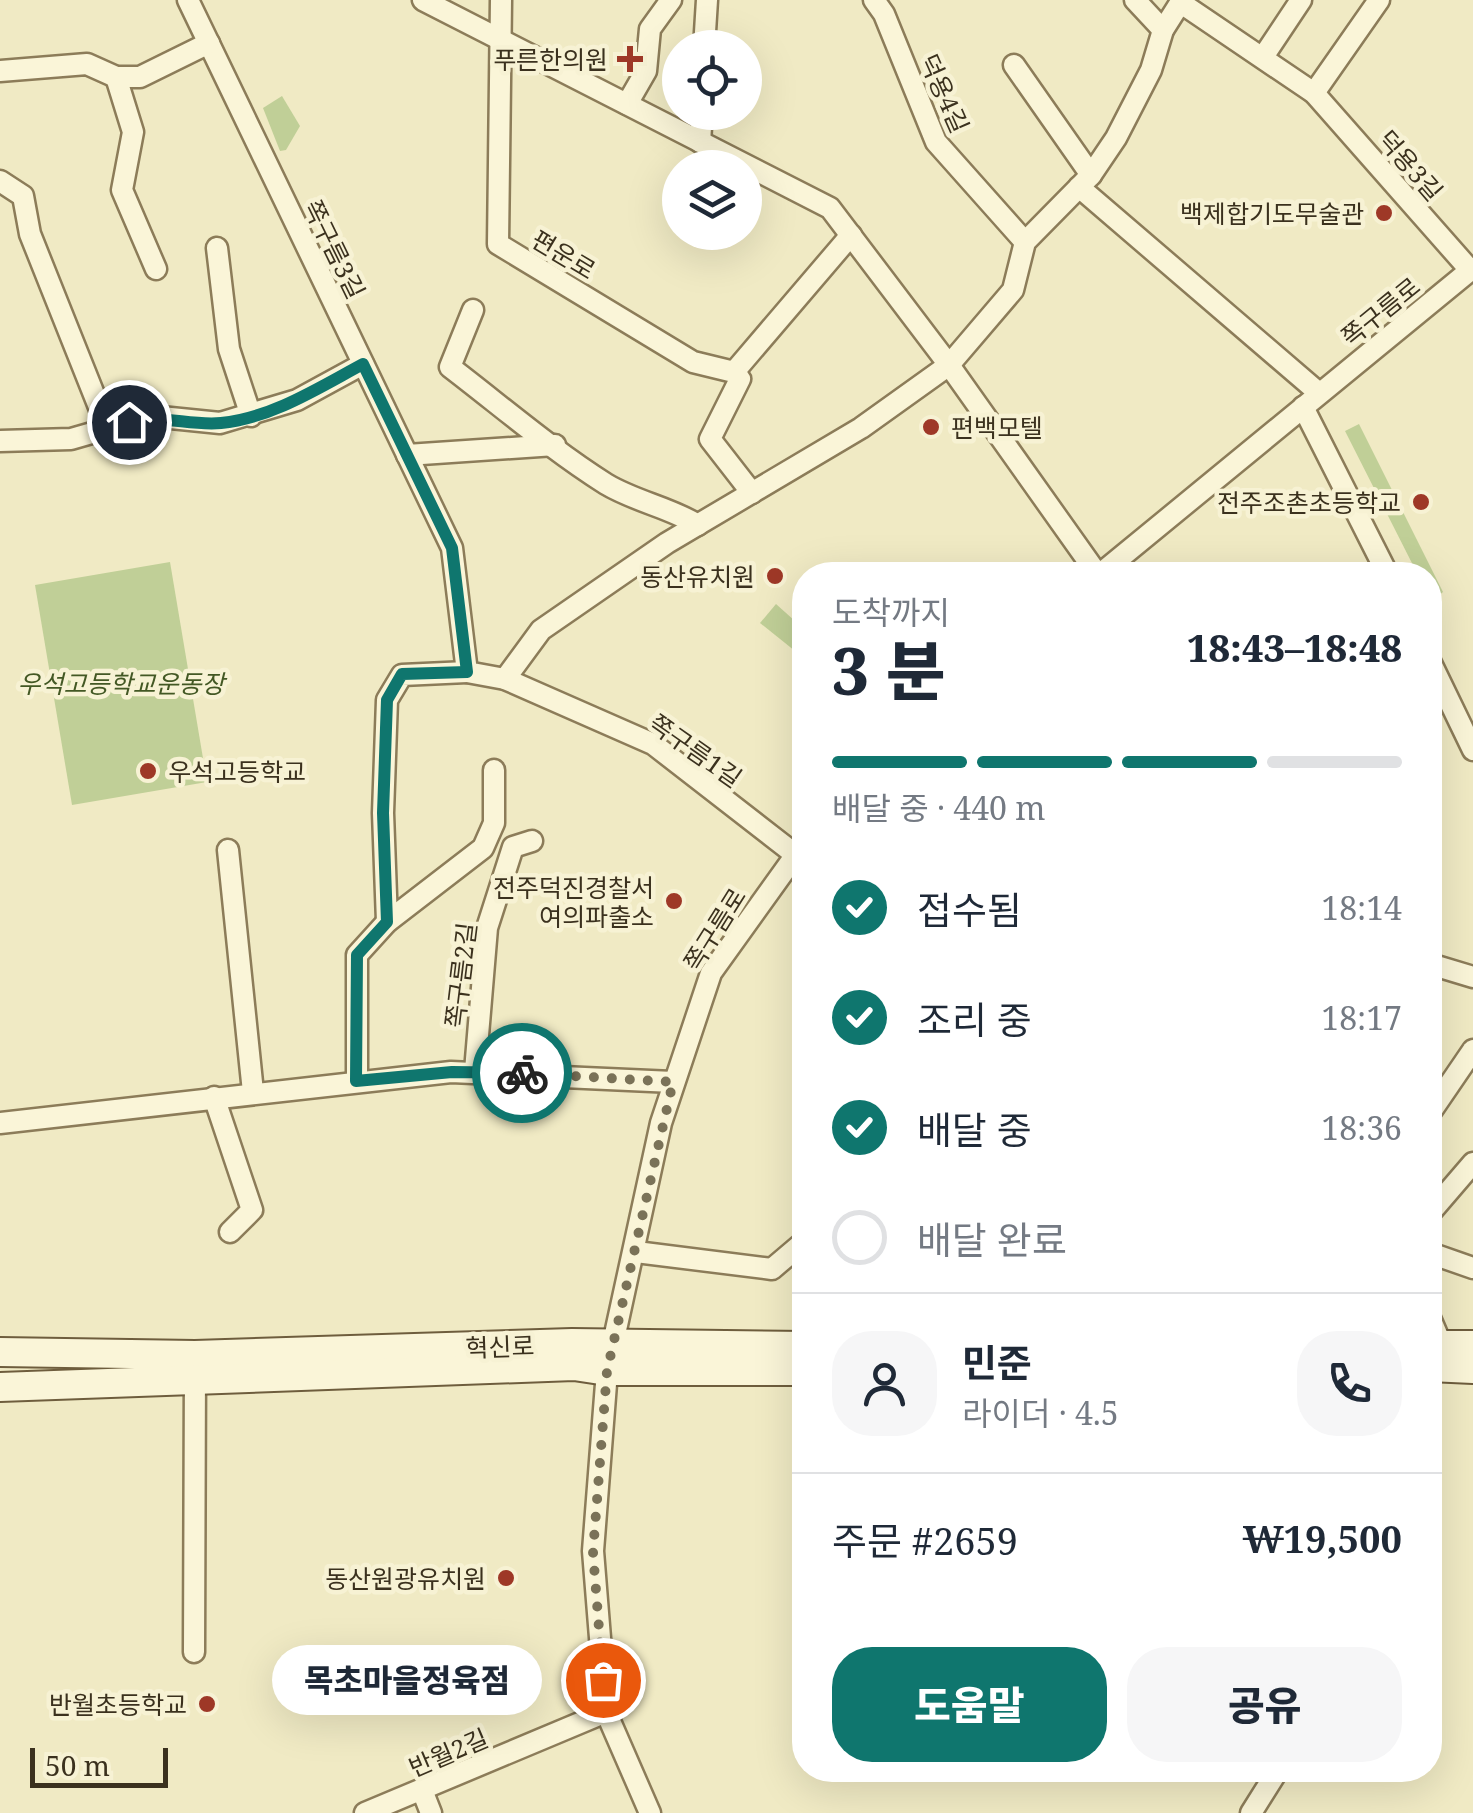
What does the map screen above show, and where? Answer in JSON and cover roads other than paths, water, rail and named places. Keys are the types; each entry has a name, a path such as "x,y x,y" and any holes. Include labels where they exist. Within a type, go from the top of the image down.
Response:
{"street":[{"name":"쪽구름3길","path":"188,0 363,364"},
{"path":"423,0 830,208 950,365 1089,562"},
{"name":"편운로","path":"501,0 498,244 693,362 734,372"},
{"path":"628,104 646,71 650,29 670,0"},
{"path":"705,30 706,0"},
{"name":"덕용4길","path":"874,0 884,14 936,142 1026,242"},
{"path":"1135,0 1163,30"},
{"path":"1263,57 1301,0"},
{"path":"1314,93 1379,0"},
{"path":"505,678 542,630 698,525 861,428 950,365 1013,290 1026,242 1085,181 1150,70 1163,30 1182,2"},
{"name":"덕용3길","path":"1182,2 1314,93 1472,269"},
{"path":"0,71 87,64 116,77 140,77 209,44"},
{"path":"1014,65 1085,181 1151,250 1311,400 1382,562"},
{"path":"116,77 132,132 122,190 156,269"},
{"path":"700,142 701,130"},
{"path":"0,181 23,196 30,234 107,427"},
{"path":"752,493 710,439 740,379 734,372 851,236"},
{"path":"216,248 229,349 251,416"},
{"name":"쪽구름로","path":"1114,562 1472,269"},
{"path":"473,310 450,367 606,484 651,506 676,511 698,525"},
{"path":"0,441 71,439 151,416 220,423 297,400 363,364 452,548 467,672 402,674 387,700 383,813 387,922"},
{"path":"407,455 555,445"},
{"name":"쪽구름1길","path":"467,672 505,678 653,744 792,846"},
{"path":"1442,686 1473,750"},
{"path":"356,1081 357,955 387,922 482,848 494,822 494,770"},
{"name":"쪽구름2길","path":"475,1071 487,928 513,847 532,840"},
{"path":"228,850 253,1092"},
{"name":"쪽구름로","path":"650,1813 606,1712 593,1552 610,1359 673,1082 712,973 792,865"},
{"path":"1442,969 1471,980"},
{"path":"1442,1095 1473,1050"},
{"path":"0,1123 253,1092 475,1071 673,1082"},
{"path":"214,1097 252,1210 230,1232"},
{"path":"1442,1200 1473,1163"},
{"path":"636,1252 772,1269 792,1252"},
{"path":"1442,1257 1473,1268"},
{"name":"혁신로","path":"0,1352 195,1366 574,1366 610,1359 792,1347"},
{"path":"1444,1354 1473,1369"},
{"name":"혁신로","path":"610,1359 792,1370"},
{"path":"194,1652 195,1366"},
{"name":"혁신로","path":"0,1387 195,1366"},
{"name":"반월2길","path":"365,1813 606,1712"},
{"path":"1251,1813 1270,1782"},
{"path":"422,1790 431,1813"}],"place":[{"name":"푸른한의원","path":"630,59"},
{"name":"백제합기도무술관","path":"1384,213"},
{"name":"편백모텔","path":"931,427"},
{"name":"전주조촌초등학교","path":"1421,502"},
{"name":"동산유치원","path":"775,576"},
{"name":"우석고등학교","path":"148,771"},
{"name":"전주덕진경찰서 여의파출소","path":"674,901"},
{"name":"동산원광유치원","path":"506,1578"},
{"name":"목초마을정육점","path":"603,1680"},
{"name":"반월초등학교","path":"207,1704"}],"park label":[{"name":"우석고등학교운동장","path":"121,683"}]}
